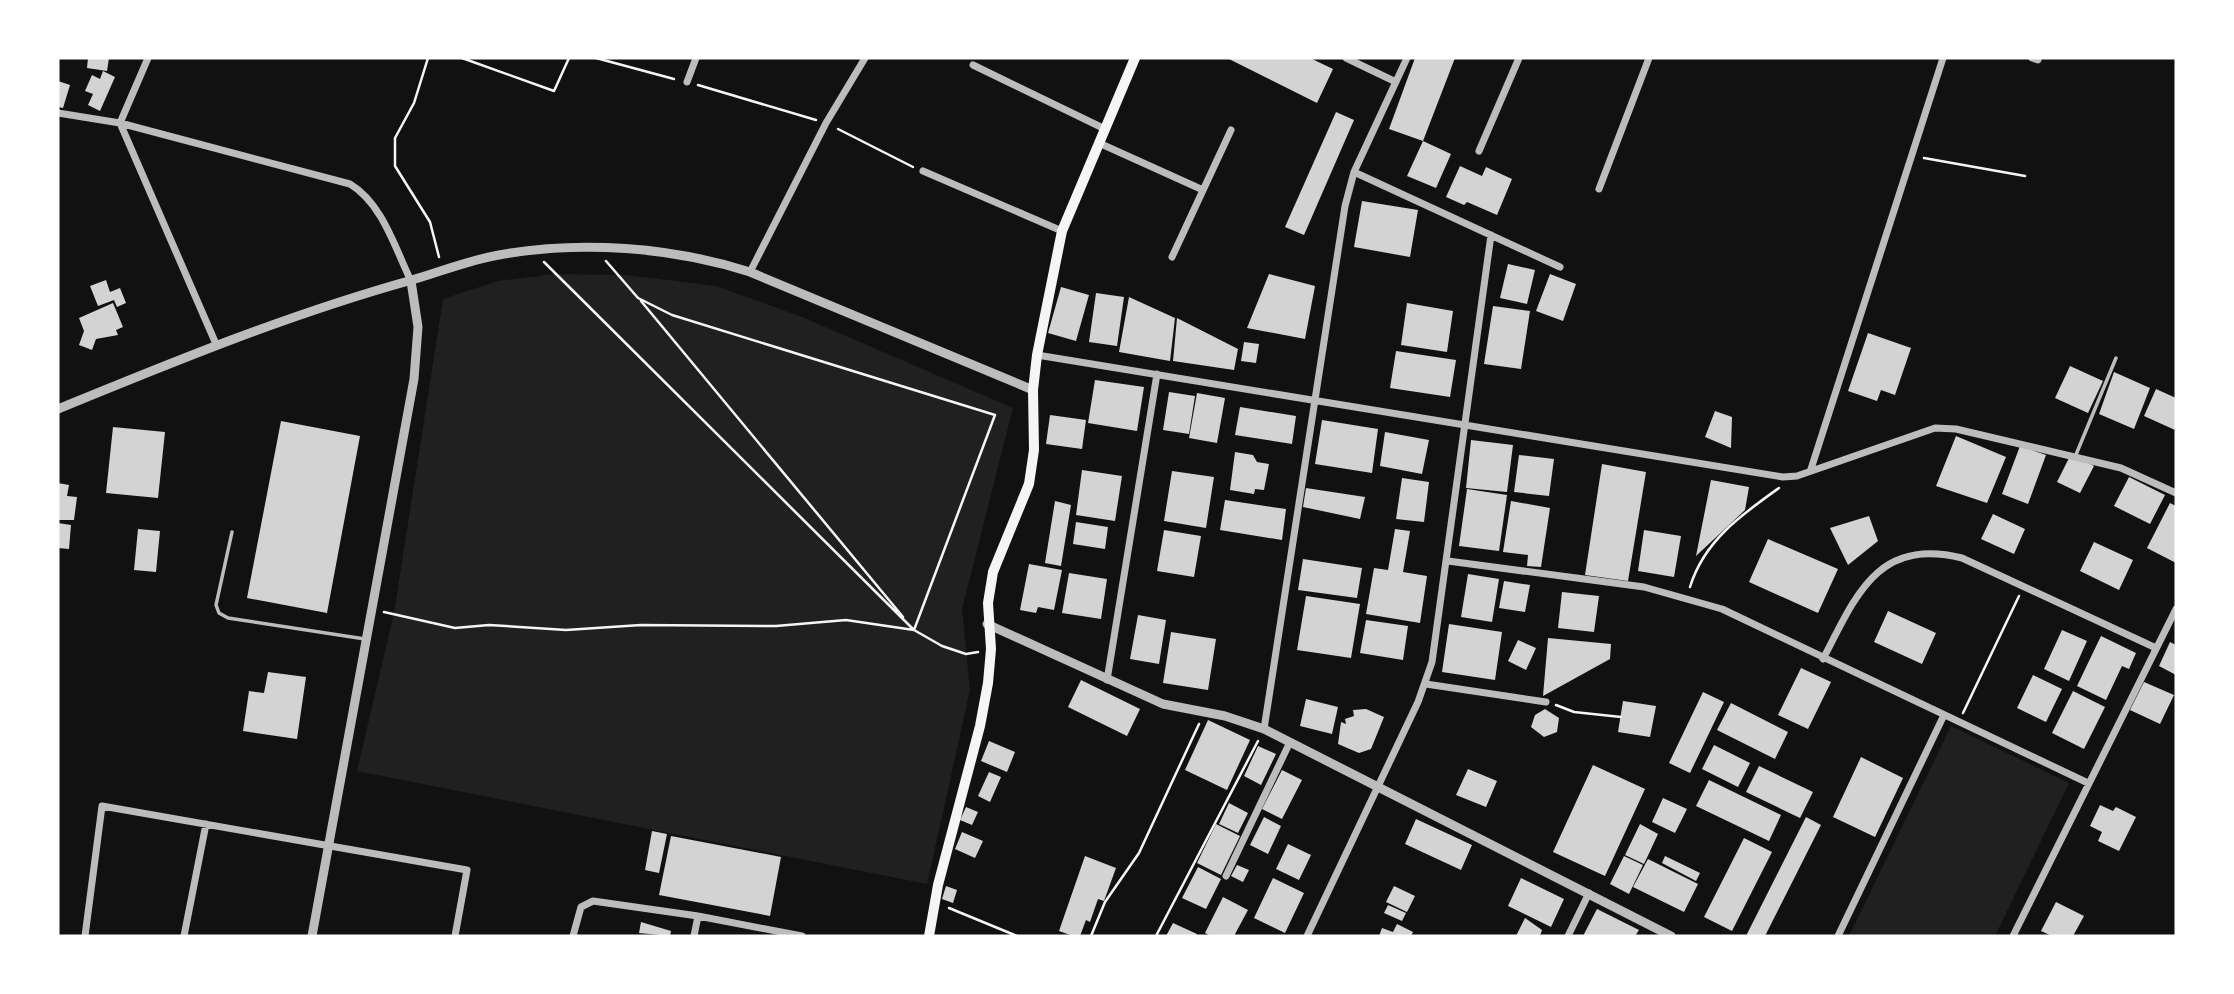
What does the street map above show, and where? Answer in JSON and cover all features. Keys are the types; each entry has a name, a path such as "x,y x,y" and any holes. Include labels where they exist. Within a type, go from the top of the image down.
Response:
{"main road":[{"path":"929,936 934,901 980,726 991,649 987,624 993,572 1029,484 1034,450 1033,390 1037,355 1062,231 1135,58"}],"street":[{"path":"149,58 120,123 216,344"},
{"path":"687,82 696,58"},
{"path":"750,272 826,123 865,58"},
{"path":"1346,58 1396,82"},
{"path":"1264,729 1345,206 1354,172 1407,58"},
{"path":"1479,151 1519,58"},
{"path":"1599,189 1649,58"},
{"path":"1811,469 1943,58"},
{"path":"973,65 1105,129"},
{"path":"58,113 120,123 350,184 363,192 373,204 411,281 418,327 414,379 312,936"},
{"path":"1172,257 1231,130"},
{"path":"1099,143 1203,190"},
{"path":"923,171 1062,231"},
{"path":"1354,172 1560,267"},
{"path":"1307,936 1426,684 1448,561 1491,235"},
{"path":"58,408 216,344 356,295 498,255 595,248 704,257 750,272 1033,390"},
{"path":"1037,355 1783,477 1797,476 1935,428 1956,429 2121,468 2176,493"},
{"path":"1107,680 1157,374"},
{"path":"1823,659 1866,581 1879,569 1902,557 1921,552 1949,555 2156,648"},
{"path":"1448,561 1644,587 1687,597 1783,636 1823,659 2088,783"},
{"path":"2013,936 2176,609"},
{"path":"987,624 1163,704 1205,712 1264,729 1671,936"},
{"path":"1426,684 1546,702"},
{"path":"1838,936 1944,715"},
{"path":"1226,876 1290,742"},
{"path":"85,936 102,806 467,870 455,936"},
{"path":"184,936 206,824"},
{"path":"1568,936 1589,893"},
{"path":"573,936 581,907 593,901 698,916 802,936"},
{"path":"694,936 698,916"}],"lane":[{"path":"2075,457 2116,358"},
{"path":"232,532 216,605 219,613 228,618 367,639"}],"path":[{"path":"428,58 414,103 395,138 395,166 430,222 442,271"},
{"path":"462,58 554,91 569,58"},
{"path":"596,58 826,123 923,171"},
{"path":"1911,155 2025,176"},
{"path":"595,248 914,630"},
{"path":"533,252 914,630 942,646 966,654 991,649"},
{"path":"638,298 672,315 995,415 914,630"},
{"path":"1687,597 1698,565 1711,545 1739,516 1797,476"},
{"path":"1959,722 2023,587"},
{"path":"372,611 394,613 455,628 489,625 566,630 641,625 776,626 846,620 914,630"},
{"path":"1546,702 1574,712 1620,717"},
{"path":"1091,936 1105,902 1139,853 1205,712"},
{"path":"1156,936 1264,729"},
{"path":"934,901 1017,936"}],"shaded area":[{"path":"555,274 626,275 716,286 802,317 1013,408 962,609 970,690 927,884 357,771 394,613 443,299 498,281"},
{"path":"1951,726 2069,783 1995,936 1849,936"}],"building":[{"path":"88,58 109,58 107,71 87,68"},
{"path":"1227,58 1310,58 1333,69 1317,103"},
{"path":"1415,58 1455,58 1423,141 1389,129"},
{"path":"103,71 115,77 100,111 88,105 93,94 85,91 92,75 100,79"},
{"path":"58,81 70,85 63,108 58,107"},
{"path":"1336,112 1354,120 1304,235 1285,227"},
{"path":"1423,141 1451,154 1436,188 1407,176"},
{"path":"1460,166 1482,176 1486,167 1512,179 1497,215 1467,202 1464,205 1446,197"},
{"path":"1362,201 1418,210 1410,257 1354,247"},
{"path":"1508,264 1535,270 1527,304 1500,298"},
{"path":"1269,274 1315,286 1305,339 1247,328"},
{"path":"1550,274 1576,284 1563,321 1536,311"},
{"path":"106,280 110,292 120,288 126,303 117,307 114,300 98,306 90,286"},
{"path":"1061,287 1089,295 1076,341 1048,333"},
{"path":"1096,293 1124,297 1117,346 1089,342"},
{"path":"1129,297 1175,318 1170,361 1119,352"},
{"path":"113,303 123,327 116,330 118,335 96,339 92,350 79,345 84,331 79,318"},
{"path":"1407,303 1453,311 1447,352 1401,345"},
{"path":"1493,306 1530,311 1521,369 1484,364"},
{"path":"1177,318 1238,349 1234,370 1173,361"},
{"path":"1868,333 1911,348 1895,395 1881,390 1877,401 1848,391"},
{"path":"1244,342 1259,344 1256,363 1241,361"},
{"path":"1396,351 1456,360 1450,397 1390,388"},
{"path":"2070,366 2103,381 2088,413 2055,398"},
{"path":"2114,372 2150,388 2134,429 2099,414"},
{"path":"1095,380 1144,387 1137,431 1088,423"},
{"path":"2156,389 2176,398 2175,430 2144,416"},
{"path":"1169,392 1195,396 1189,434 1163,430"},
{"path":"1197,393 1225,398 1217,443 1189,438"},
{"path":"1240,407 1296,416 1292,444 1235,435"},
{"path":"1715,411 1732,417 1731,448 1705,437"},
{"path":"1050,415 1086,420 1082,449 1046,444"},
{"path":"1322,420 1378,429 1372,473 1315,464"},
{"path":"281,421 360,436 327,613 247,598"},
{"path":"113,427 165,432 158,498 106,493"},
{"path":"1385,432 1429,440 1422,474 1380,466"},
{"path":"1956,436 2006,457 1987,503 1936,486"},
{"path":"1471,440 1513,445 1507,492 1466,488"},
{"path":"2020,446 2046,455 2028,504 2002,494"},
{"path":"1235,452 1253,455 1257,462 1269,464 1264,490 1255,489 1254,494 1230,490"},
{"path":"2071,454 2094,466 2080,493 2057,482"},
{"path":"1519,455 1554,459 1549,496 1514,492"},
{"path":"1602,464 1646,472 1628,581 1585,575"},
{"path":"1082,470 1122,476 1115,521 1076,515"},
{"path":"1172,471 1214,477 1206,528 1164,521"},
{"path":"2129,477 2165,495 2150,524 2114,506"},
{"path":"1402,478 1429,482 1424,522 1396,519"},
{"path":"1711,480 1749,487 1745,510 1696,556"},
{"path":"58,483 69,485 67,496 77,497 74,520 58,520"},
{"path":"1306,488 1365,497 1360,519 1303,507"},
{"path":"1467,489 1507,495 1499,551 1459,546"},
{"path":"1225,500 1286,509 1282,540 1220,530"},
{"path":"1055,501 1071,505 1061,566 1045,563"},
{"path":"1511,501 1550,508 1541,567 1527,566 1528,555 1503,552"},
{"path":"2170,503 2176,506 2176,563 2147,548"},
{"path":"1993,514 2025,529 2014,554 1981,539"},
{"path":"1869,516 1878,541 1848,565 1830,528"},
{"path":"1076,522 1108,527 1105,549 1073,544"},
{"path":"58,523 71,525 69,549 58,548"},
{"path":"138,529 160,531 156,572 134,570"},
{"path":"1395,529 1410,531 1403,572 1427,576 1420,623 1366,614 1374,568 1388,570"},
{"path":"1164,530 1201,536 1194,577 1157,571"},
{"path":"1644,530 1681,536 1674,577 1638,571"},
{"path":"1768,539 1838,569 1818,613 1749,582"},
{"path":"2094,542 2133,560 2119,590 2080,571"},
{"path":"1303,559 1362,568 1357,598 1298,590"},
{"path":"1029,564 1062,570 1054,610 1038,607 1036,613 1020,610"},
{"path":"1069,573 1107,579 1101,619 1062,613"},
{"path":"1468,574 1499,579 1492,622 1461,617"},
{"path":"1504,581 1530,585 1525,612 1499,608"},
{"path":"1562,592 1599,596 1594,632 1558,628"},
{"path":"1306,596 1360,604 1351,658 1297,650"},
{"path":"1888,611 1936,633 1922,664 1874,642"},
{"path":"1138,615 1166,620 1159,664 1130,659"},
{"path":"1366,620 1408,626 1403,660 1360,653"},
{"path":"1449,624 1502,632 1495,680 1442,672"},
{"path":"2062,630 2087,641 2069,681 2044,669"},
{"path":"1171,632 1216,639 1208,690 1163,683"},
{"path":"2101,636 2136,653 2129,669 2122,666 2106,700 2077,686"},
{"path":"1548,638 1611,644 1610,659 1543,696"},
{"path":"1518,640 1536,648 1526,670 1508,661"},
{"path":"2170,642 2176,645 2176,675 2159,666"},
{"path":"1801,668 1831,682 1808,729 1778,715"},
{"path":"268,672 306,677 297,739 243,731 249,691 264,693"},
{"path":"2033,675 2062,689 2046,722 2017,708"},
{"path":"1081,680 1140,709 1127,736 1068,707"},
{"path":"2144,682 2174,695 2160,724 2130,710"},
{"path":"2073,691 2105,707 2084,749 2052,733"},
{"path":"1703,692 1724,702 1690,773 1669,763"},
{"path":"1306,699 1338,707 1332,734 1300,726"},
{"path":"1623,701 1656,706 1650,737 1618,732"},
{"path":"1731,703 1788,732 1775,759 1717,730"},
{"path":"1366,709 1384,717 1371,749 1359,753 1338,744 1341,722 1346,724 1345,719 1354,716 1353,710"},
{"path":"1545,709 1559,718 1557,732 1544,737 1531,727 1535,715"},
{"path":"1208,720 1250,740 1227,790 1185,770"},
{"path":"989,741 1015,752 1007,772 981,761"},
{"path":"1714,745 1750,763 1738,787 1702,769"},
{"path":"1258,746 1276,754 1261,785 1244,776"},
{"path":"1861,757 1903,778 1875,837 1833,817"},
{"path":"1593,765 1645,789 1605,876 1553,852"},
{"path":"1759,766 1813,792 1800,818 1746,792"},
{"path":"1468,769 1497,781 1486,807 1456,795"},
{"path":"1282,770 1302,780 1282,819 1262,809"},
{"path":"989,772 1001,777 990,802 978,796"},
{"path":"1709,780 1781,815 1769,841 1696,806"},
{"path":"1663,798 1687,809 1675,833 1652,822"},
{"path":"1229,803 1248,813 1238,833 1219,824"},
{"path":"2100,805 2113,811 2116,807 2136,817 2119,851 2098,841 2102,832 2090,826"},
{"path":"966,807 978,812 972,825 960,820"},
{"path":"1264,817 1281,826 1268,854 1250,845"},
{"path":"1806,817 1821,825 1765,936 1746,936"},
{"path":"1416,819 1472,845 1461,870 1405,844"},
{"path":"1216,824 1240,836 1221,875 1197,863"},
{"path":"1640,824 1658,834 1644,864 1625,855"},
{"path":"652,831 667,834 659,873 645,870"},
{"path":"962,832 983,841 975,858 955,849"},
{"path":"671,836 781,857 770,916 659,895"},
{"path":"1744,838 1772,852 1732,931 1704,917"},
{"path":"1288,844 1311,855 1299,880 1276,869"},
{"path":"1085,856 1116,868 1104,901 1098,899 1090,922 1086,920 1080,936 1073,936 1059,931"},
{"path":"1624,856 1643,865 1629,894 1610,884"},
{"path":"1665,856 1700,873 1696,881 1662,863"},
{"path":"1648,859 1698,884 1684,912 1633,887"},
{"path":"1237,865 1249,870 1243,882 1231,876"},
{"path":"1198,867 1221,879 1206,909 1182,898"},
{"path":"1273,878 1304,893 1285,933 1254,918"},
{"path":"1521,878 1564,899 1551,927 1508,906"},
{"path":"946,886 957,890 953,903 942,899"},
{"path":"1394,886 1415,896 1407,912 1386,902"},
{"path":"1223,897 1248,910 1234,936 1211,936 1205,933"},
{"path":"2056,902 2084,916 2073,936 2052,936 2041,931"},
{"path":"1388,905 1406,913 1402,921 1384,913"},
{"path":"1597,909 1639,930 1635,936 1583,936"},
{"path":"1525,918 1542,930 1540,936 1516,936"},
{"path":"641,922 671,931 670,936 639,933"},
{"path":"1173,923 1197,934 1196,936 1166,936"},
{"path":"1397,924 1413,932 1411,936 1379,936 1382,928 1393,932"}]}
